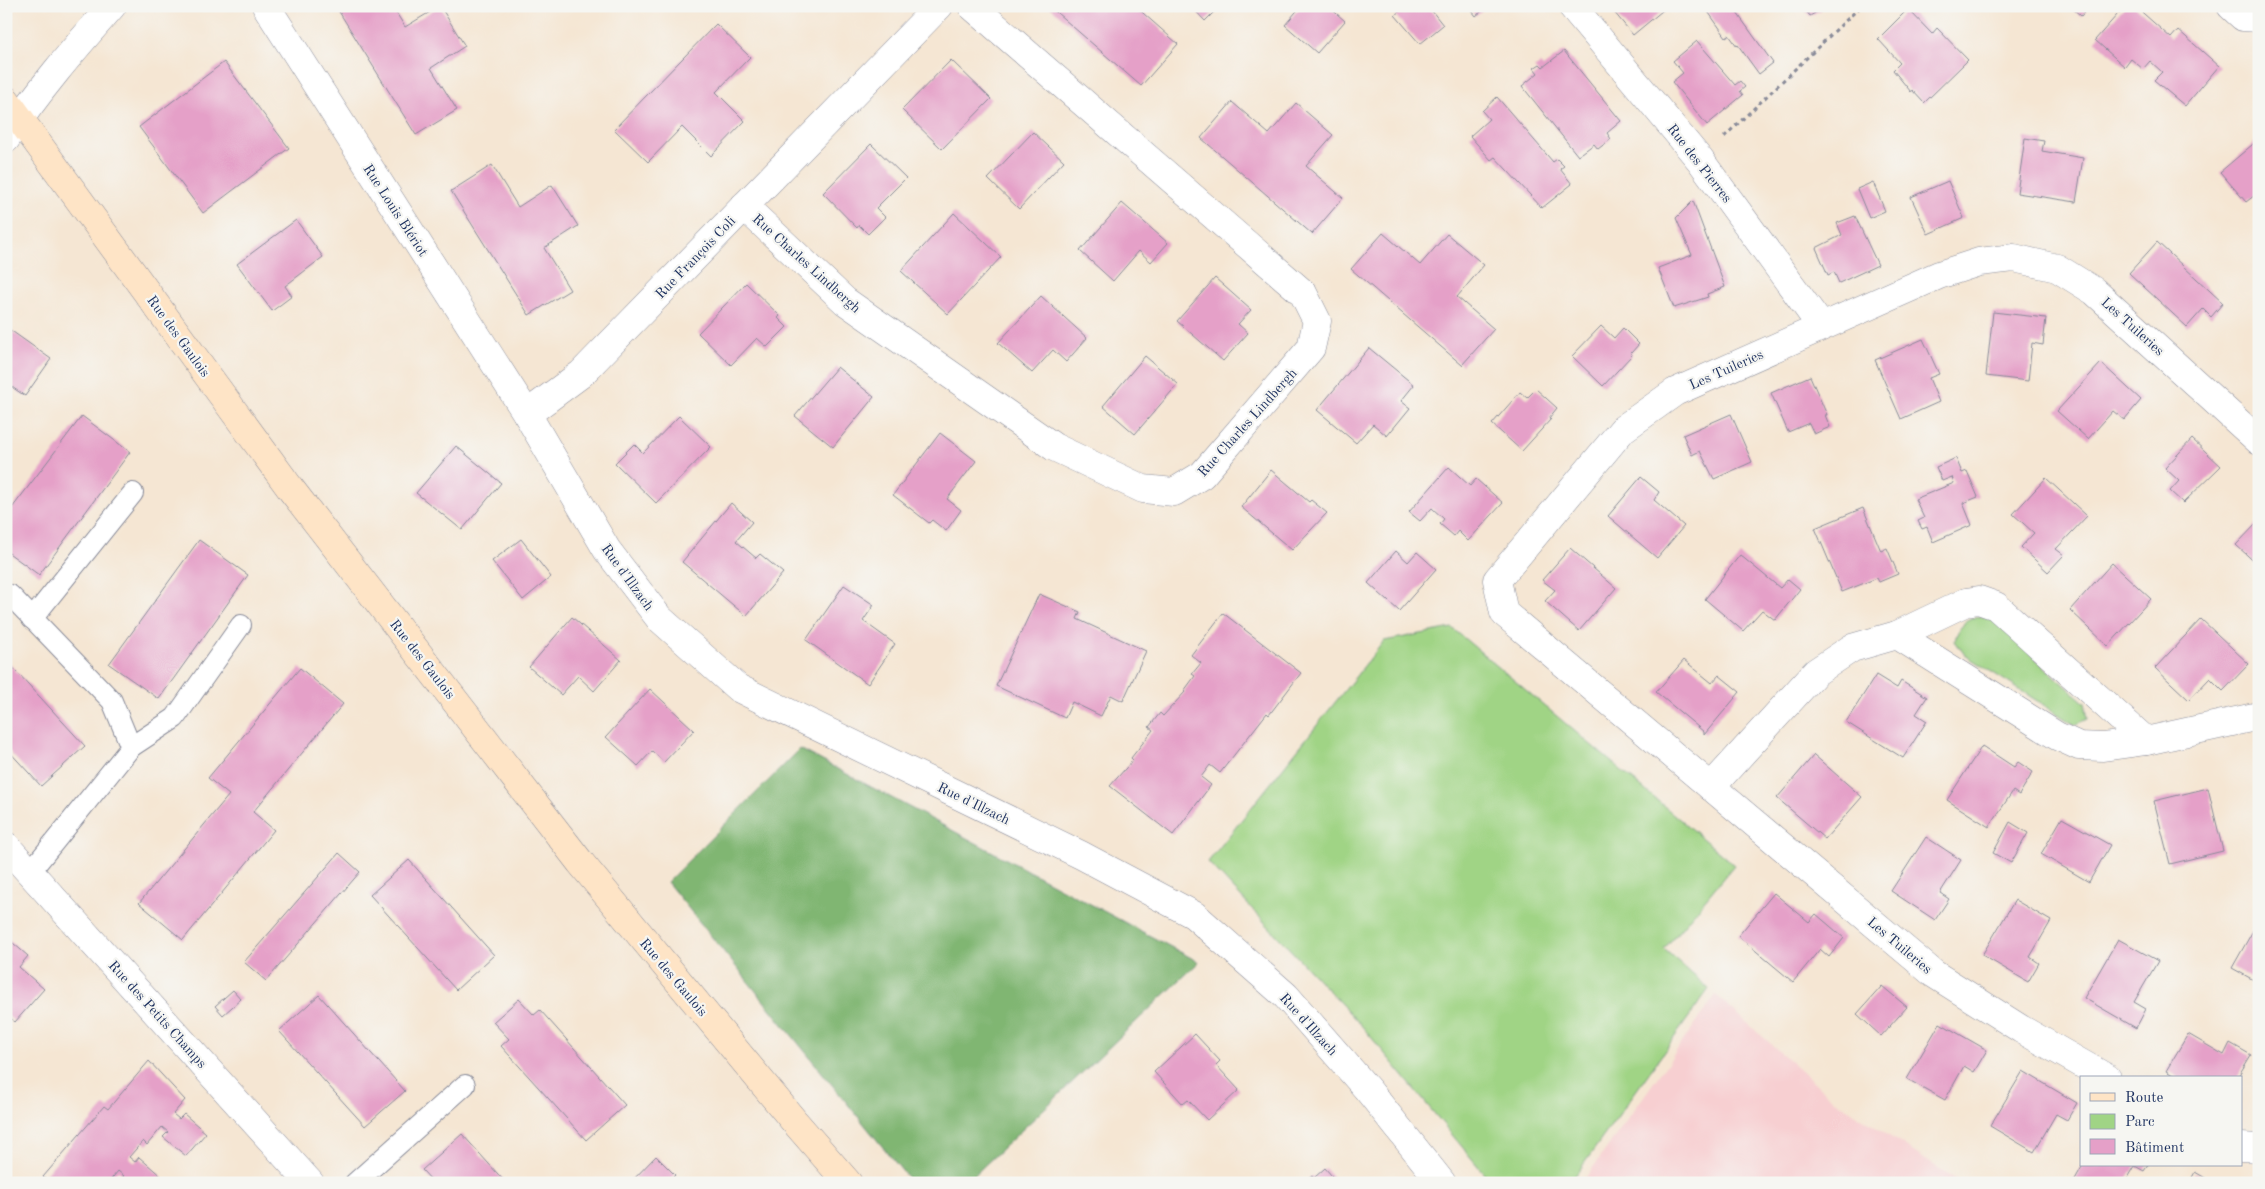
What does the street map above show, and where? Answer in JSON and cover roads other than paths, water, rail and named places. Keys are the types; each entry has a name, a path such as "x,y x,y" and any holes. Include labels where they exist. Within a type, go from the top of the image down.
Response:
{"main road":[{"name":"Rue des Gaulois","path":"11,119 290,488 580,862 787,1114 848,1183"}],"street":[{"path":"11,119 112,6"},
{"name":"Rue Louis Blériot","path":"266,6 527,414"},
{"name":"Rue François Coli","path":"527,414 581,374 939,6"},
{"name":"Rue Charles Lindbergh","path":"744,206 845,301 1054,447 1144,489 1174,492 1202,476 1311,348 1317,321 1303,293 972,6"},
{"name":"Rue des Pierres","path":"1572,6 1700,160 1821,326"},
{"path":"2231,6 2243,17 2259,18"},
{"name":"Les Tuileries","path":"2104,1076 1934,974 1504,613 1497,580 1623,429 1675,392 1821,326 1939,276 1979,262 2014,258 2057,268 2094,291 2259,440"},
{"name":"Rue d'Illzach","path":"527,414 607,550 659,618 738,688 1081,855 1194,915 1286,996 1368,1090 1442,1183"},
{"path":"1711,786 1816,672 1852,648 1897,635 1966,602 1979,600 1996,606 2146,741"},
{"path":"1897,635 2058,736 2079,746 2103,747 2146,741 2259,716"},
{"name":"Rue des Petits Champs","path":"6,846 310,1183"},
{"path":"2242,1146 2259,1148"}],"lane":[{"path":"32,619 133,493"},
{"path":"6,594 10,595 112,701 131,747"},
{"path":"30,872 131,747 175,718 240,625"},
{"path":"355,1183 465,1085"}]}
